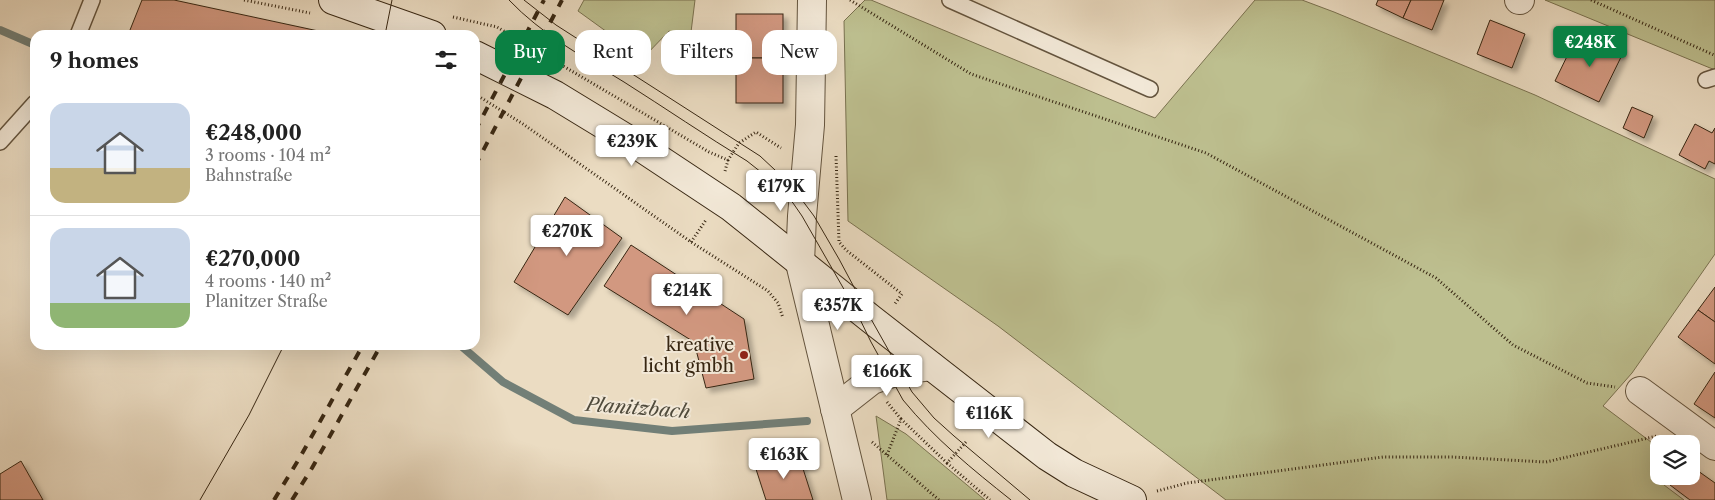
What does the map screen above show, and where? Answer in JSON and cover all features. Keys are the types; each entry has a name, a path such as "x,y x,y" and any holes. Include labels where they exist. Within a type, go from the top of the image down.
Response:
{"main road":[{"path":"334,0 441,26"},
{"path":"812,0 810,126 800,263 857,500"},
{"path":"480,58 555,95 642,148 731,207 880,326 1048,456 1074,473 1131,499"},
{"path":"835,409 872,380 900,370 931,366"},
{"path":"1640,391 1715,446"}],"lane":[{"path":"80,30 92,0"},
{"path":"950,0 1150,89"},
{"path":"0,142 30,109"}],"path":[{"path":"850,0 971,74 1206,152 1436,278 1514,345 1588,383 1640,391"},
{"path":"1591,0 1715,56"},
{"path":"441,26 497,27 709,152 728,160 739,144 756,132 837,181"},
{"path":"480,97 523,124 691,242 768,291 778,303 785,321"},
{"path":"836,152 839,242 846,250 902,294 880,326"},
{"path":"872,380 901,420 947,464 990,500"},
{"path":"887,455 901,420"},
{"path":"1131,499 1188,483 1383,457 1546,462 1642,441 1689,426"},
{"path":"868,438 939,500"},
{"path":"947,464 966,442"}],"green space":[{"path":"584,0 695,0 691,30 661,30 661,39 651,50 651,30 604,30 578,11"},
{"path":"865,0 871,0 1155,118 1255,0 1302,0 1535,95 1715,179 1715,254 1632,373 1603,406 1650,441 1650,485 1664,485 1684,500 1226,500 998,326 848,221 844,21"},
{"path":"1545,0 1715,0 1715,70"},
{"path":"876,416 906,434 985,500 887,500"}],"building":[{"path":"142,0 174,0 314,30 130,30"},
{"path":"1378,0 1411,0 1403,18 1376,5"},
{"path":"1411,0 1444,0 1432,30 1403,18"},
{"path":"736,14 783,14 783,30 762,30 762,58 752,58 752,30 736,30"},
{"path":"1490,20 1525,34 1512,68 1477,54"},
{"path":"1594,36 1624,51 1599,102 1555,81 1575,40 1589,47"},
{"path":"752,58 762,58 762,75 783,75 783,103 736,103 736,75 752,75"},
{"path":"1632,107 1653,116 1644,138 1623,128"},
{"path":"1695,124 1712,133 1715,128 1715,164 1709,161 1705,169 1679,155"},
{"path":"565,197 622,238 568,315 514,282"},
{"path":"631,245 744,319 754,379 706,388 694,342 604,286"},
{"path":"1715,287 1715,322 1698,310"},
{"path":"1698,310 1715,322 1715,364 1678,337"},
{"path":"1715,372 1715,418 1694,404"},
{"path":"798,453 813,500 766,500 755,466"},
{"path":"21,461 43,500 0,500 0,474"},
{"path":"1700,472 1715,483 1715,500 1690,500 1670,485 1700,485"}],"waterway":[{"name":"Planitzbach","path":"0,30 30,43"},
{"name":"Planitzbach","path":"466,350 503,382 574,420 672,431 807,421"}],"tram line":[{"path":"386,30 392,0"},
{"path":"509,0 549,35 747,161 771,180 793,203 802,216 853,305 903,400 941,441 1011,500"},
{"path":"524,0 556,25 760,156 790,184 814,216 912,392 934,418 1030,500"},
{"path":"200,500 249,415 282,350"}],"railway":[{"path":"480,122 544,0"},
{"path":"480,156 562,0"},
{"path":"274,500 360,350"},
{"path":"292,500 378,350"}],"place":[{"name":"kreative licht gmbh","path":"744,355"}]}
